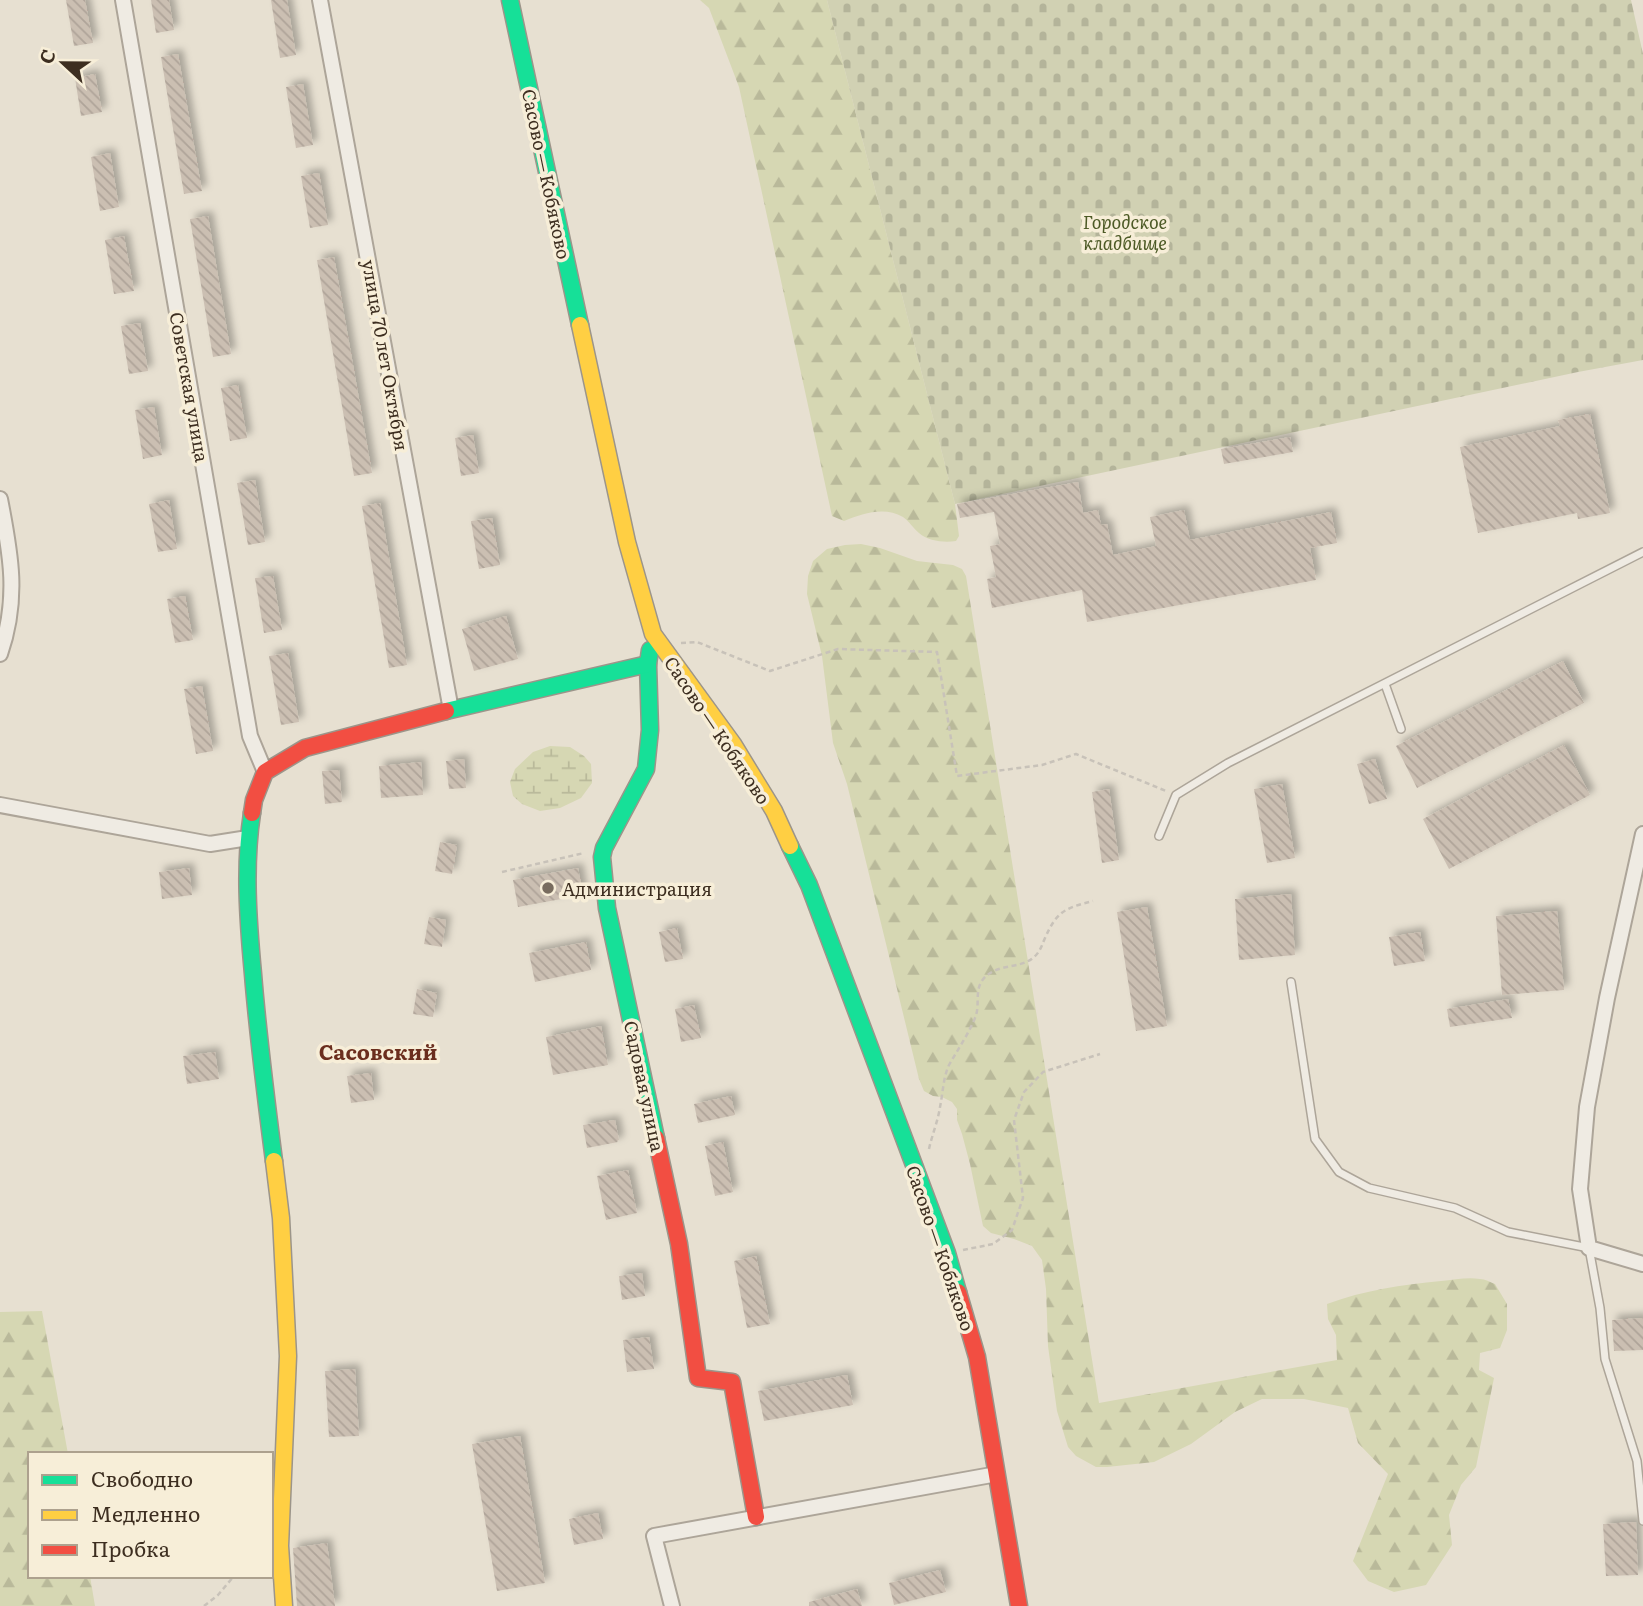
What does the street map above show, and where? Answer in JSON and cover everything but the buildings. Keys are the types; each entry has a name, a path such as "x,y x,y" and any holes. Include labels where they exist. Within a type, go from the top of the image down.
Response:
{"street":[{"name":"Советская улица","path":"122,0 250,736 265,772"},
{"name":"улица 70 лет Октября","path":"320,0 451,710"},
{"name":"Сасово — Кобяково","path":"510,0 627,542 656,639 733,744 774,811 809,885 947,1253 977,1357 1018,1606"},
{"path":"0,499 2,521 11,553 6,604 7,634 0,654"},
{"name":"Садовая улица","path":"656,639 649,664 650,730 646,769 604,848 602,857 607,908 679,1244 698,1378 732,1382 756,1517"},
{"path":"284,1606 280,1546 287,1342 281,1218 258,1033 247,908 248,838 254,800 265,772 304,748 451,710 649,664"},
{"path":"0,805 210,844 248,838"},
{"path":"1643,834 1607,998 1587,1107 1580,1189 1589,1248 1643,1265"},
{"path":"672,1606 654,1536 997,1474"}],"lane":[{"path":"1159,836 1176,795 1228,763 1643,552"},
{"path":"1385,684 1401,729"},
{"path":"1291,982 1315,1139 1339,1172 1369,1188 1455,1208 1508,1232 1589,1248 1600,1308 1605,1359 1637,1461 1643,1521"}],"path":[{"path":"656,639 697,642 770,671 838,649 937,652 957,776 1042,765 1076,754 1176,795"},
{"path":"502,872 604,848"},
{"path":"917,1174 927,1159 940,1110 944,1079 977,1014 981,981 996,969 1033,959 1040,951 1053,921 1061,913 1093,901"},
{"path":"947,1253 993,1244 1012,1230 1023,1198 1014,1120 1024,1092 1043,1072 1100,1054"},
{"path":"204,1606 232,1578"}],"green space":[{"path":"700,0 827,0 955,504 959,536 956,541 927,538 903,517 888,512 866,514 844,521 832,516 739,87 709,8"},
{"name":"Городское кладбище","path":"827,0 1631,0 1643,54 1643,360 955,504"},
{"path":"861,544 917,561 953,565 962,569 966,576 1099,1403 1337,1360 1336,1335 1328,1319 1327,1304 1369,1292 1412,1284 1475,1278 1495,1284 1507,1304 1507,1330 1500,1348 1480,1353 1479,1370 1494,1378 1476,1467 1461,1485 1449,1515 1452,1545 1426,1585 1394,1592 1368,1581 1353,1561 1388,1474 1358,1443 1348,1408 1304,1399 1262,1399 1235,1412 1191,1444 1154,1462 1096,1467 1076,1456 1068,1447 1057,1411 1048,1346 1042,1260 1032,1246 991,1233 983,1226 970,1164 957,1120 957,1109 952,1102 924,1091 919,1079 847,784 833,743 822,656 807,594 808,576 813,561 827,549"},
{"path":"550,746 570,747 584,756 591,764 592,783 581,798 560,808 540,811 522,804 513,796 510,782 515,769 533,752"},
{"path":"42,1311 68,1452 28,1452 28,1578 90,1578 95,1606 0,1606 0,1312"}],"traffic: fast":[{"path":"510,0 580,325"},
{"path":"650,650 650,730 646,769 604,848 602,857 607,908 656,1138"},
{"path":"446,711 648,664"},
{"path":"252,813 247,873 250,934 274,1161"},
{"path":"790,846 809,885 947,1253 958,1292"}],"traffic: slow":[{"path":"580,325 627,542 653,634 733,744 774,811 790,846"},
{"path":"274,1161 281,1218 288,1356 280,1546 284,1606"}],"traffic: jam":[{"path":"252,813 265,772 305,748 446,711"},
{"path":"656,1138 679,1244 698,1378 732,1382 756,1517"},
{"path":"958,1292 977,1357 1019,1606"}],"place":[{"name":"Администрация","path":"548,888"}],"district":[{"name":"Сасовский","path":"378,1050"}]}
